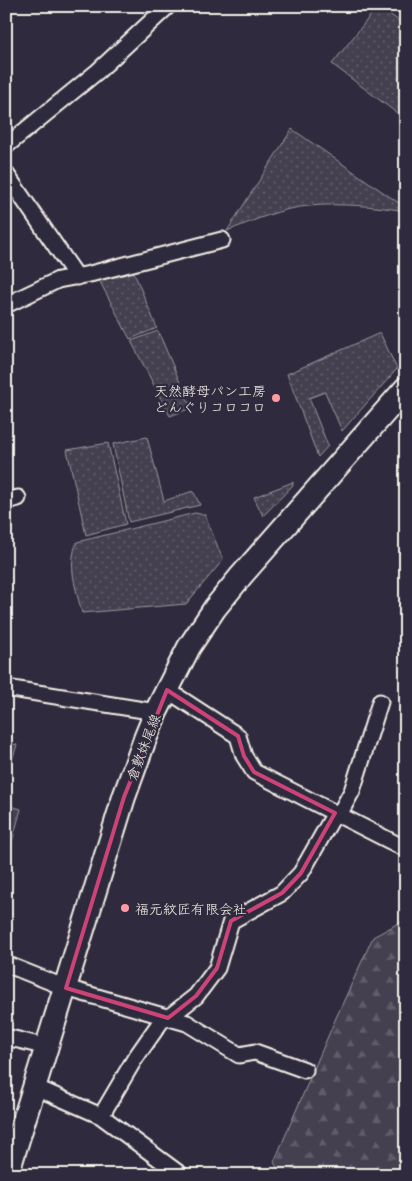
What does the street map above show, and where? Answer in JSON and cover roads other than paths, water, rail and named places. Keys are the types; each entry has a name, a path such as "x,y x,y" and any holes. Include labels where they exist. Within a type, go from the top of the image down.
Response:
{"main road":[{"name":"倉敷妹尾線","path":"7,1172 66,988 124,797 156,712 167,690 189,647 215,608 406,388"}],"street":[{"path":"6,146 98,71 168,6"},
{"path":"6,174 77,277"},
{"path":"6,305 58,280 77,277 222,240"},
{"path":"6,688 156,712"},
{"path":"167,690 238,736 244,756 254,772 406,849"},
{"path":"102,1116 134,1060 166,1018 196,996 217,968 231,921 282,893 300,873 352,792 380,702"},
{"path":"6,964 66,988 187,1023 239,1056 255,1052 305,1070"},
{"path":"6,1037 47,1047"},
{"path":"35,1087 102,1116 181,1175"}],"place":[{"name":"天然酵母パン工房 どんぐりコロコロ","path":"276,398"},
{"name":"福元紋匠有限会社","path":"125,908"}]}
